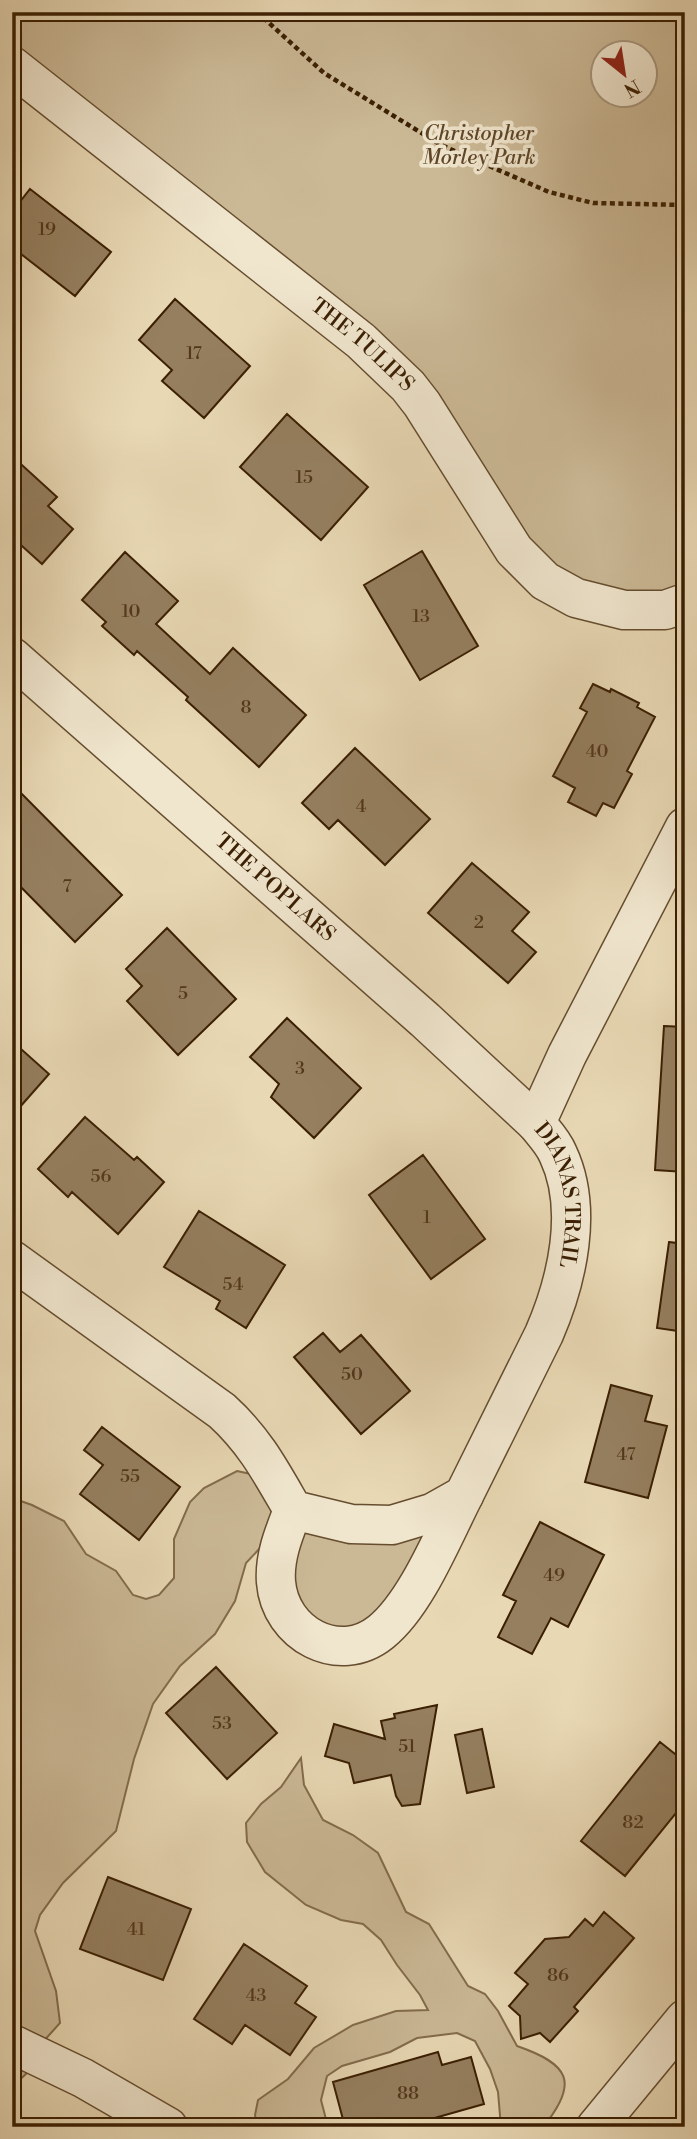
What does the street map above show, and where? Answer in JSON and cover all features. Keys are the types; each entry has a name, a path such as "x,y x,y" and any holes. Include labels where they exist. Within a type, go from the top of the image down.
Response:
{"street":[{"name":"THE TULIPS","path":"12,66 361,341 393,370 422,404 514,550 545,581 576,598 612,608 635,611 665,610 685,603"},
{"name":"THE POPLARS","path":"12,657 425,1020 536,1123"},
{"name":"DIANAS TRAIL","path":"293,1510 279,1547 275,1581 278,1598 292,1624 313,1640 328,1646 344,1647 372,1639 397,1616 413,1594 556,1307 565,1275 570,1234 569,1194 557,1151 536,1123 567,1055 685,828"},
{"path":"12,1260 239,1426 253,1443 293,1510 351,1524 392,1524 432,1513 464,1495"},
{"path":"596,2127 685,2019"},
{"path":"12,2044 83,2078 168,2127"}],"path":[{"path":"257,12 324,73 441,145 549,192 593,203 685,205"}],"green space":[{"name":"Christopher Morley Park","path":"12,12 685,12 685,603 576,598 422,404 12,66"},
{"path":"237,1471 260,1476 267,1483 274,1520 263,1545 246,1563 235,1601 215,1634 180,1666 153,1704 134,1759 116,1831 63,1883 40,1915 35,1931 56,1991 60,2023 32,2054 27,2073 12,2087 12,1498 64,1521 86,1554 116,1571 133,1595 146,1599 159,1595 174,1578 174,1539 190,1502 204,1488"},
{"path":"464,1495 372,1639 284,1612 293,1510 351,1524"},
{"path":"301,1758 304,1785 323,1820 353,1835 378,1853 406,1912 429,1924 468,1986 485,1994 498,2011 517,2046 535,2053 558,2068 565,2086 562,2098 543,2127 501,2127 498,2092 490,2069 475,2041 457,2033 417,2038 390,2052 342,2066 327,2076 321,2100 328,2127 257,2127 255,2115 258,2100 288,2079 314,2048 353,2025 396,2011 428,2010 381,1940 363,1924 341,1920 306,1905 265,1872 247,1842 246,1823 261,1804 281,1787"}],"building":[{"path":"30,189 111,252 75,296 12,247 12,212"},
{"path":"175,299 250,366 204,418 162,381 172,370 139,340"},
{"path":"287,414 368,487 321,540 240,467"},
{"path":"12,456 57,497 48,506 73,529 42,564 12,537"},
{"path":"422,551 478,646 420,680 364,585"},
{"path":"125,552 178,601 156,624 210,674 233,648 306,715 259,767 137,651 134,655 102,626 106,622 82,600"},
{"path":"593,684 610,692 611,689 639,703 637,707 655,717 627,771 632,774 614,808 603,803 596,816 568,802 575,788 553,776 587,712 580,708"},
{"path":"355,748 430,819 385,865 338,820 329,829 302,803"},
{"path":"12,784 122,895 75,942 12,878"},
{"path":"472,863 529,912 512,931 536,952 508,983 428,913"},
{"path":"167,928 236,999 178,1055 127,1001 142,986 126,969"},
{"path":"287,1018 361,1088 314,1138 271,1097 279,1084 250,1057"},
{"path":"664,1026 685,1027 685,1172 655,1170"},
{"path":"12,1041 49,1074 12,1116"},
{"path":"85,1117 134,1160 137,1157 164,1182 118,1234 72,1192 68,1197 38,1169"},
{"path":"423,1155 485,1239 431,1279 369,1195"},
{"path":"199,1211 285,1265 246,1328 216,1309 220,1301 164,1267"},
{"path":"669,1242 685,1244 685,1332 657,1328"},
{"path":"323,1333 340,1352 361,1335 410,1391 361,1434 294,1357"},
{"path":"611,1385 652,1396 645,1421 667,1426 648,1498 585,1482"},
{"path":"102,1427 180,1487 139,1540 80,1494 103,1465 84,1450"},
{"path":"540,1522 604,1555 568,1627 551,1618 532,1654 498,1637 516,1601 503,1595"},
{"path":"216,1667 277,1733 227,1779 166,1713"},
{"path":"437,1705 420,1804 402,1806 396,1796 391,1775 354,1783 349,1763 325,1756 334,1724 385,1739 381,1721 395,1718 394,1714"},
{"path":"482,1729 494,1787 467,1793 455,1735"},
{"path":"660,1742 685,1762 685,1802 625,1876 581,1841"},
{"path":"108,1877 191,1909 163,1980 80,1949"},
{"path":"604,1912 634,1938 574,2007 578,2011 550,2042 540,2033 521,2039 520,2016 509,2006 528,1984 515,1973 545,1939 569,1937 585,1919 593,1926"},
{"path":"244,1944 307,1986 295,2003 316,2017 290,2055 245,2025 232,2044 194,2019"},
{"path":"438,2052 442,2065 471,2057 484,2104 403,2127 345,2127 333,2082"}]}
